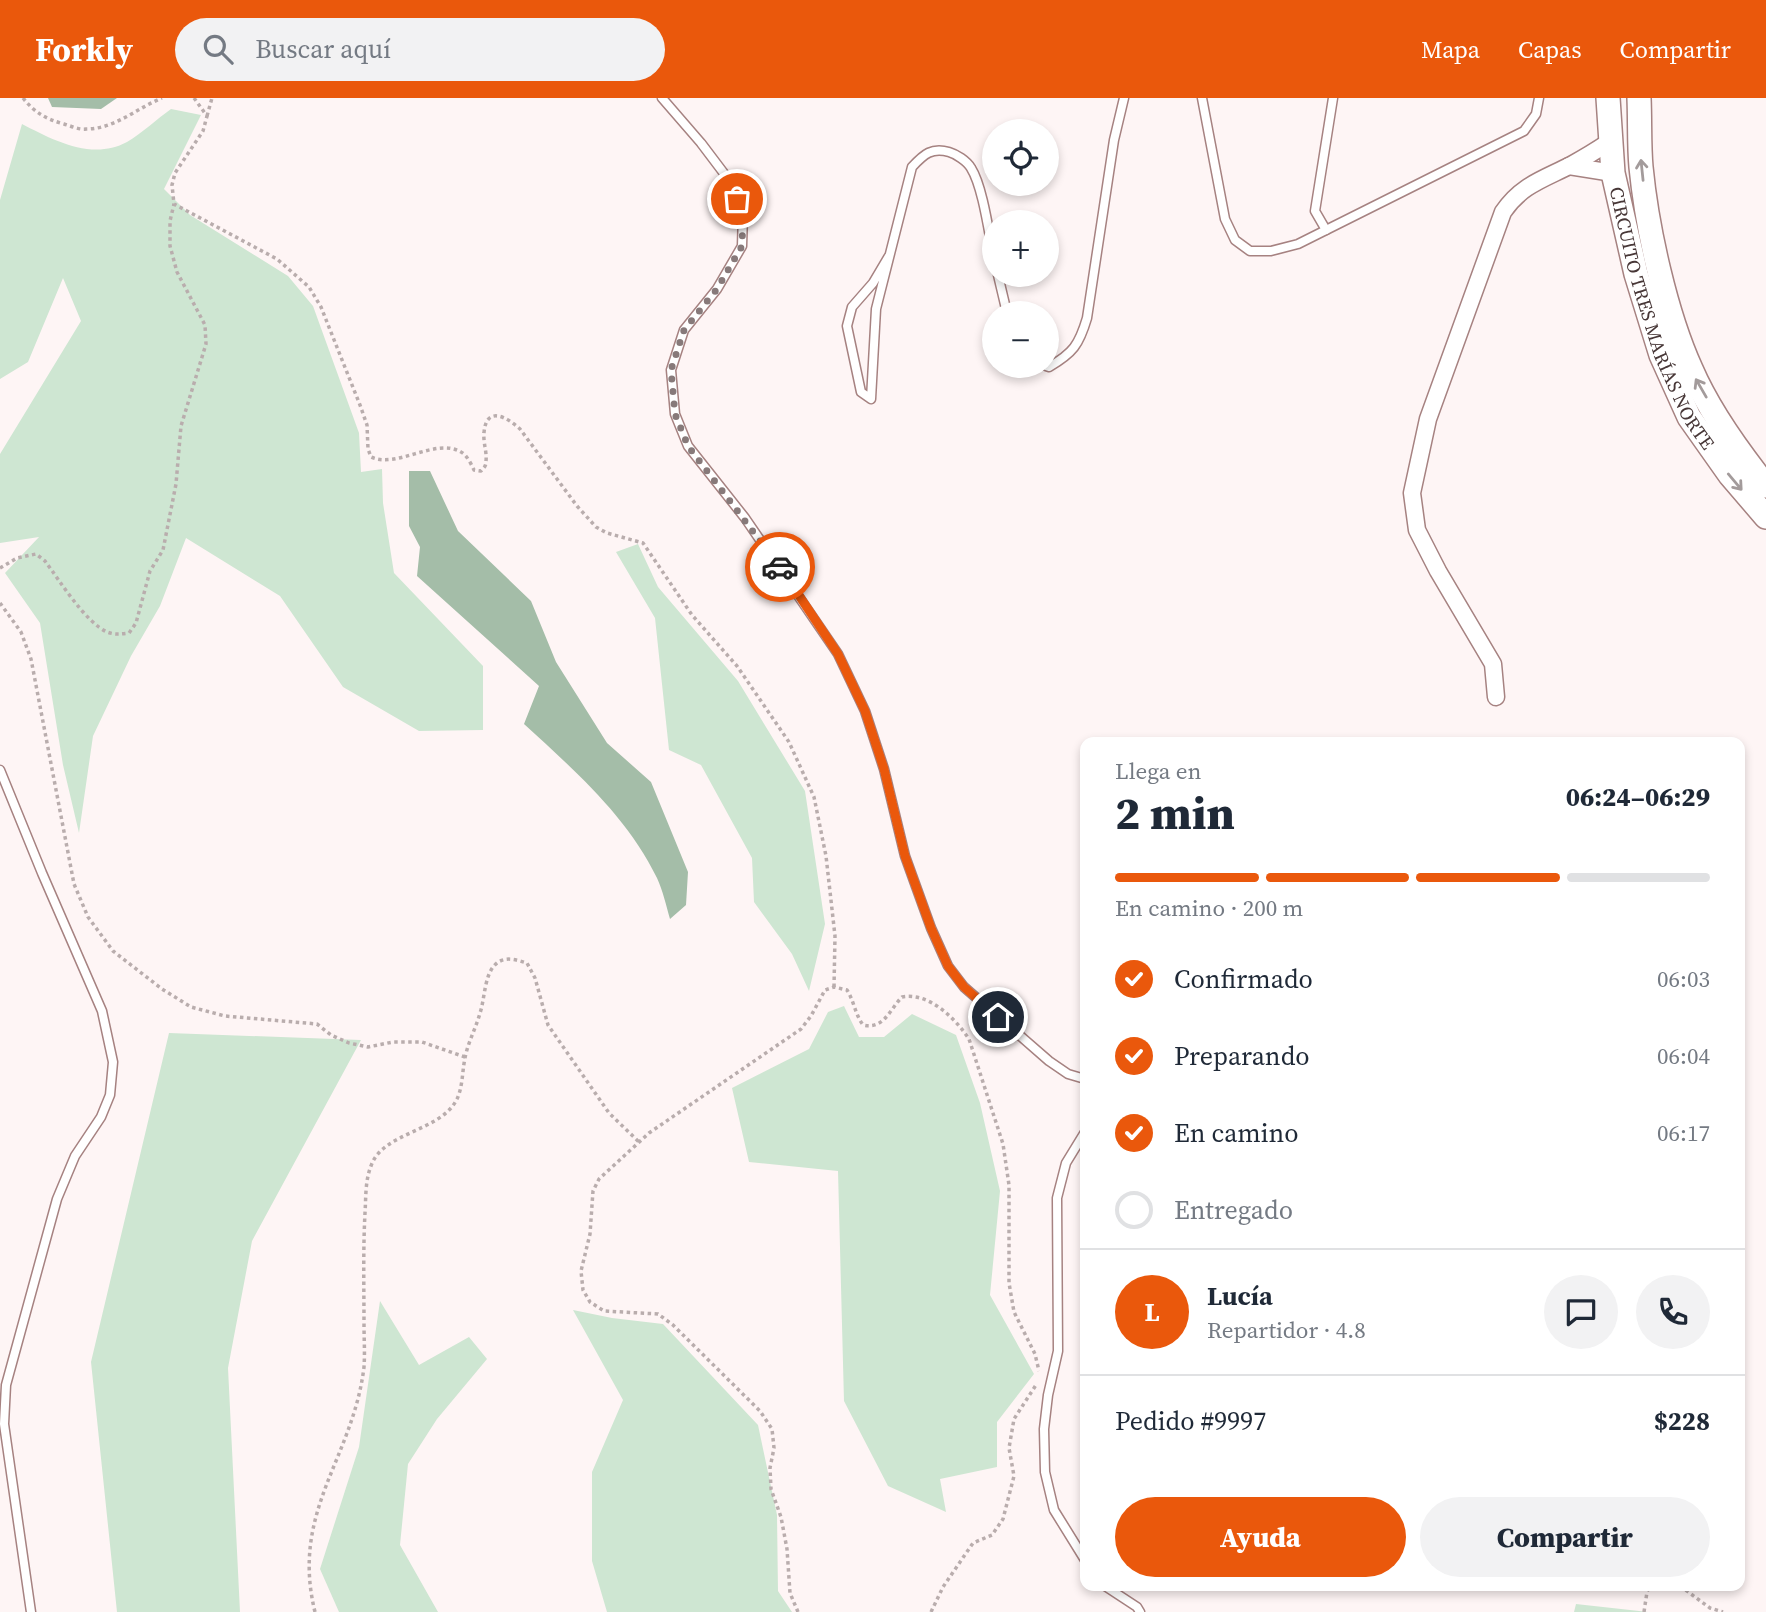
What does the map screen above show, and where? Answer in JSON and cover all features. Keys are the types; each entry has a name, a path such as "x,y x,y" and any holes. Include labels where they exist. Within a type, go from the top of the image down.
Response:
{"street":[{"name":"CIRCUITO TRES MARÍAS NORTE","path":"1608,98 1613,173 1636,274 1661,355 1689,417 1730,475 1766,517"},
{"name":"CIRCUITO TRES MARÍAS NORTE","path":"1639,98 1641,168 1671,317 1691,371 1727,433 1766,486"},
{"path":"1496,697 1493,664 1417,530 1412,493 1427,419 1503,212 1513,197 1538,180 1569,166 1609,142"},
{"path":"1569,166 1613,173"}],"lane":[{"path":"662,98 732,184 743,214 742,246 717,289 684,330 671,370 675,414 688,446 745,518 838,654 865,711 884,769 905,856 948,966 964,987 1049,1061 1068,1074 1080,1078"},
{"path":"1059,361 1080,341 1087,318 1114,140 1124,98"},
{"path":"1202,98 1225,219 1235,240 1250,251 1271,251 1298,244 1524,131 1536,114 1539,98"},
{"path":"1326,230 1315,211 1333,98"},
{"path":"889,256 873,283 852,307 847,326 861,392 872,399 876,309 912,167 926,152 938,150 953,153 970,166 983,210"},
{"path":"0,770 41,873 102,1011 113,1062 110,1095 75,1156 57,1199 6,1385 4,1424 31,1612"},
{"path":"1080,1140 1066,1163 1058,1198 1058,1351 1044,1429 1045,1472 1055,1510 1080,1552"},
{"path":"1113,1591 1137,1607 1140,1612"}],"path":[{"path":"23,98 34,112 50,120 85,130 108,125 135,114 162,98"},
{"path":"194,98 207,116"},
{"path":"0,568 17,558 36,554 45,561 89,617 105,631 117,635 129,633 136,623 150,571 163,550 176,484 181,426 206,344 205,325 177,272 170,246 170,221 174,204 172,185 175,173 203,131 212,98"},
{"path":"174,204 277,259 309,287 321,307 360,405 371,457 389,460 432,450 452,449 463,452 474,470 481,471 486,462 483,434 485,424 492,417 499,415 508,418 520,429 577,506 596,527 607,533 643,543 650,551 692,615 737,666 789,742 814,797 826,856 835,936 834,987"},
{"path":"0,603 21,632 31,659 74,884 88,917 113,951 162,989 191,1007 225,1016 317,1024 331,1035 349,1043 368,1046 393,1042 422,1042 465,1057"},
{"path":"315,1612 310,1590 309,1558 313,1523 325,1485 355,1414 364,1366 363,1245 366,1192 371,1164 383,1149 439,1119 456,1102 465,1057 490,972 497,963 512,958 527,963 535,978 548,1025 609,1113 639,1142"},
{"path":"798,1612 790,1593 787,1549 771,1489 774,1448 772,1430 760,1411 674,1325 658,1314 604,1311 590,1302 583,1290 581,1271 590,1234 593,1191 599,1179 639,1142 801,1030 825,990 834,987 848,990 863,1025 871,1027 886,1019 902,997 921,996 961,1027 969,1039 1003,1144 1009,1185 1009,1283 1014,1312 1040,1369 1038,1381 1014,1419 1009,1448 1014,1476 1003,1519 992,1535 972,1543 943,1587 931,1612"},
{"path":"1644,1612 1648,1591"},
{"path":"1687,1591 1710,1608 1723,1612"}],"shaded area":[{"path":"48,98 117,98 101,109 52,107"},
{"path":"171,109 201,115 164,189 190,215 288,276 313,306 359,433 361,472 382,469 383,503 394,573 483,666 483,730 419,731 343,687 280,596 186,538 160,606 131,656 93,736 79,833 63,765 40,623 5,573 39,537 0,543 0,454 81,321 63,278 28,362 0,379 0,200 22,124 60,142 87,149 100,149 127,142"},
{"path":"409,471 430,471 458,531 531,601 556,662 607,743 651,782 688,872 686,905 670,919 657,878 631,834 598,795 524,724 539,686 417,576 420,547 409,526"},
{"path":"638,544 658,587 738,681 805,791 825,924 809,991 792,954 754,902 752,858 701,765 669,750 655,618 616,552"},
{"path":"844,1006 859,1037 884,1037 912,1014 956,1035 980,1103 1000,1191 990,1295 1034,1374 997,1422 997,1467 940,1479 946,1512 888,1486 844,1401 838,1171 749,1162 732,1088 809,1049 828,1012"},
{"path":"169,1033 361,1040 252,1241 228,1368 240,1612 117,1612 91,1362"},
{"path":"380,1301 419,1365 469,1337 487,1359 437,1419 408,1464 400,1545 438,1612 339,1612 320,1569 359,1447"},
{"path":"573,1310 663,1324 758,1425 777,1515 778,1591 792,1612 607,1612 592,1561 592,1472 623,1400"},
{"path":"1576,1604 1648,1612 1574,1612"}],"way so far":[{"path":"737,199 743,214 742,246 717,289 684,330 671,370 675,414 688,446 780,567"}],"route":[{"path":"780,567 838,654 865,711 884,769 905,856 948,966 964,987 998,1017"}]}
